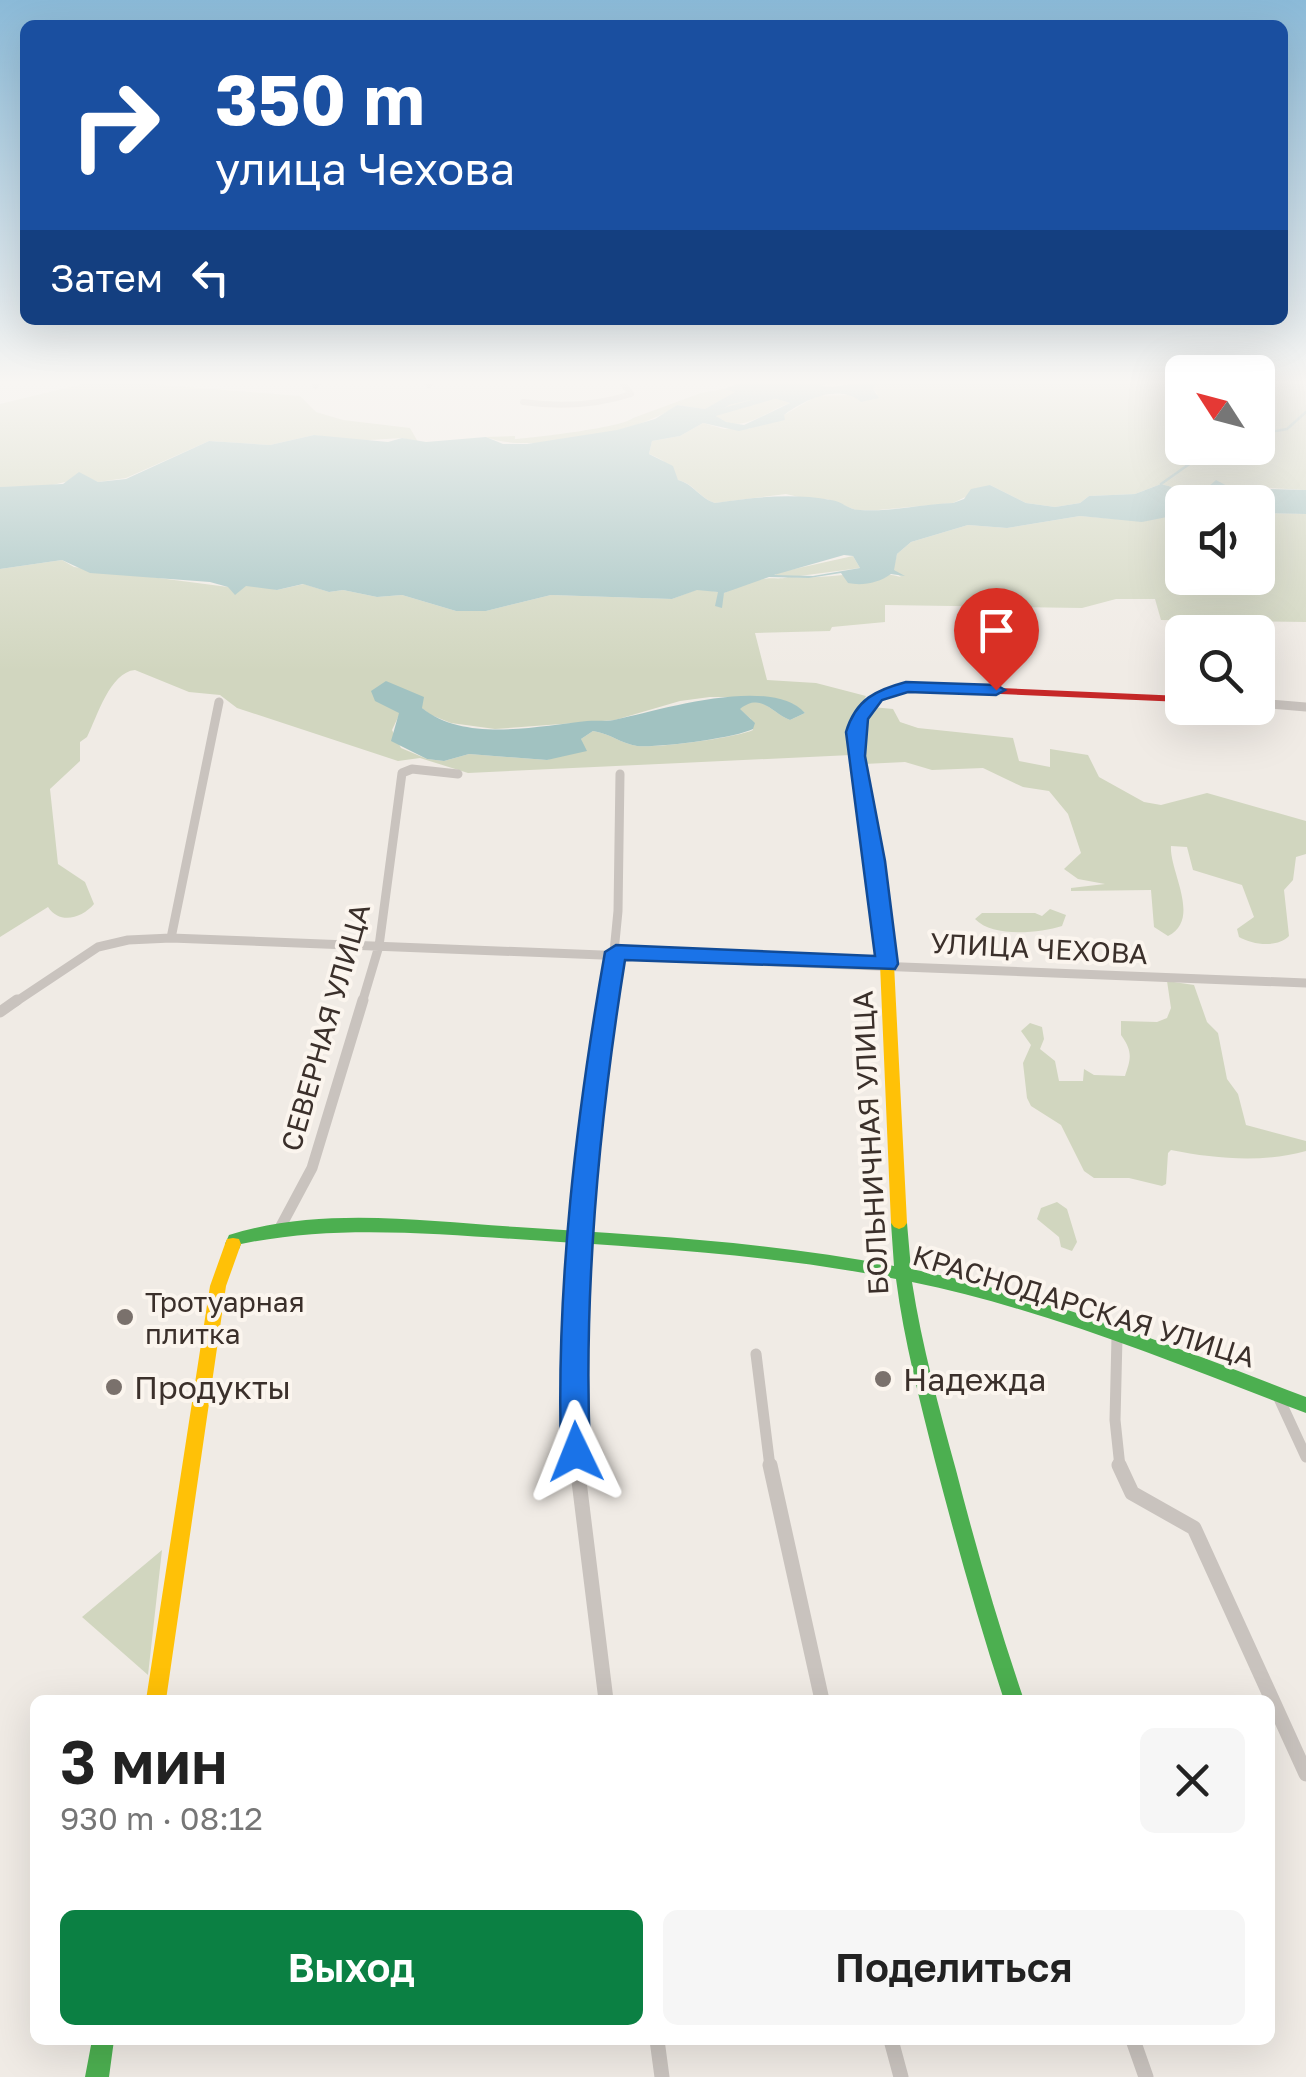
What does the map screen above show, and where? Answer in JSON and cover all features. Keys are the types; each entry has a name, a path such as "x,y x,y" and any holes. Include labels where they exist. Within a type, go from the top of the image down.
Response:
{"street":[{"name":"БОЛЬНИЧНАЯ УЛИЦА","path":"1012,1695 974,1574 920,1370 901,1273 887,964 855,740 859,718 876,696 921,686 1165,699"},
{"path":"171,938 219,702"},
{"path":"1275,704 1306,707"},
{"name":"СЕВЕРНАЯ УЛИЦА","path":"281,1226 312,1168 379,946 402,773 412,769 458,774"},
{"path":"605,1695 576,1452 573,1370 580,1237 604,1022 616,952 620,774"},
{"name":"УЛИЦА ЧЕХОВА","path":"0,1012 98,947 128,940 171,938 616,952 1306,983"},
{"name":"КРАСНОДАРСКАЯ УЛИЦА","path":"157,1695 218,1286 235,1240 247,1232 281,1226 407,1226 580,1237 901,1273 1117,1338 1306,1404"},
{"path":"1117,1338 1120,1474 1134,1494 1180,1516 1202,1542 1271,1695"},
{"path":"756,1354 772,1482 821,1695"},
{"path":"1277,1394 1306,1456"},
{"path":"1275,1705 1306,1774"},
{"path":"97,2077 102,2045"},
{"path":"657,2045 662,2077"},
{"path":"892,2045 901,2077"},
{"path":"1135,2045 1146,2077"}],"green space":[{"path":"0,477 128,477 98,482 87,477 48,486 0,487"},
{"path":"676,477 1306,477 1306,490 1275,488 1275,485 1161,484 1135,494 1089,496 1080,503 1055,507 1026,503 990,485 953,503 878,510 856,510 827,499 786,494 715,503"},
{"path":"1275,513 1306,514 1306,622 1275,622 1275,615 1165,615 1165,620 1161,620 1155,599 1116,599 1082,608 885,605 885,622 832,627 830,631 755,633 767,680 816,683 866,696 852,727 851,755 468,773 420,758 398,761 237,708 220,695 189,692 135,670 118,678 111,687 87,737 80,742 80,761 50,789 58,864 85,882 94,904 71,918 59,916 48,907 0,937 0,569 62,560 74,567 228,587 261,585 277,590 304,584 329,592 343,590 377,597 402,595 456,611 486,611 551,595 672,599 698,589 719,592 718,604 724,593 748,583 788,577 775,577 776,573 853,556 860,568 792,577 901,577 893,570 897,554 911,542 968,525 1007,528 1080,516 1127,520 1165,516 1165,595 1275,595","holes":["386,681 431,715 451,723 495,729 615,720 680,701 710,697 793,704 805,713 790,720 753,702 739,709 751,719 753,730 730,736 637,746 593,731 581,739 582,745 547,760 469,754 444,761 427,759 401,748 392,730 400,713"]},
{"path":"872,707 893,709 900,722 918,728 1013,738 1019,761 1050,767 1050,749 1088,755 1099,777 1144,802 1161,805 1207,793 1306,821 1306,854 1296,857 1293,880 1284,890 1289,936 1265,944 1239,937 1237,929 1254,917 1242,885 1193,870 1187,847 1171,846 1183,918 1168,936 1154,927 1151,890 1071,891 1105,884 1078,879 1064,869 1081,853 1068,814 1049,791 1023,787 983,768 932,770 905,762 864,764 860,738"},
{"path":"1050,909 1066,915 1062,926 1041,931 1004,931 975,919 982,913 1042,916"},
{"path":"1167,981 1194,985 1207,1022 1218,1033 1227,1079 1238,1094 1246,1125 1306,1141 1306,1151 1239,1158 1171,1150 1166,1184 1162,1186 1129,1178 1094,1178 1084,1171 1061,1125 1031,1106 1027,1098 1023,1063 1031,1045 1021,1031 1030,1023 1042,1027 1044,1039 1040,1049 1055,1061 1059,1081 1083,1081 1084,1069 1094,1075 1125,1076 1130,1056 1121,1035 1121,1021 1157,1022 1167,1018 1171,1008"},
{"path":"1057,1202 1067,1209 1077,1242 1072,1251 1061,1247 1059,1237 1037,1219 1041,1208"},
{"path":"162,1550 148,1675 82,1617"}],"water":[{"path":"72,477 88,477 98,482 131,477 677,477 715,503 802,497 835,501 856,510 953,503 964,499 971,489 990,485 1026,503 1055,507 1080,503 1089,496 1135,494 1161,484 1165,485 1165,517 1142,522 1080,516 1007,528 968,525 911,542 897,554 894,570 905,576 891,574 876,582 859,584 848,583 841,573 809,578 769,577 724,593 722,608 715,606 718,592 697,590 672,599 551,595 486,611 456,611 402,595 377,597 343,590 329,592 303,584 277,590 246,586 235,595 228,587 210,582 90,573 62,560 0,569 0,487 63,484","holes":["844,555 853,556 860,568 813,576 774,575"]},
{"path":"1275,489 1306,490 1306,514 1275,513"},
{"path":"386,681 424,697 422,708 440,719 480,729 610,720 714,698 742,696 789,702 805,713 790,720 754,703 740,709 755,723 753,729 714,739 637,746 593,731 581,739 587,751 547,760 469,754 444,761 427,759 391,741 399,713 375,701 371,691"}],"waterway":[{"path":"1161,484 1171,477"}],"traffic: fast":[{"path":"899,1223 909,1314 922,1374 977,1583 1012,1695"},
{"path":"233,1244 235,1239 269,1232 373,1225 666,1243 819,1259 919,1277 1017,1302 1306,1405"},
{"path":"97,2077 102,2045"}],"traffic: slow":[{"path":"886,693 868,707 855,731 887,964 899,1223"},
{"path":"157,1695 218,1286 233,1244"}],"traffic: jam":[{"path":"886,693 906,687 1165,698"}],"place":[{"name":"Тротуарная плитка","path":"125,1317"},
{"name":"Надежда","path":"883,1379"},
{"name":"Продукты","path":"114,1387"}],"route":[{"path":"576,1452 573,1370 580,1237 604,1022 616,952 887,964 875,861 856,756 859,718 876,696 906,687 996,690"}]}
